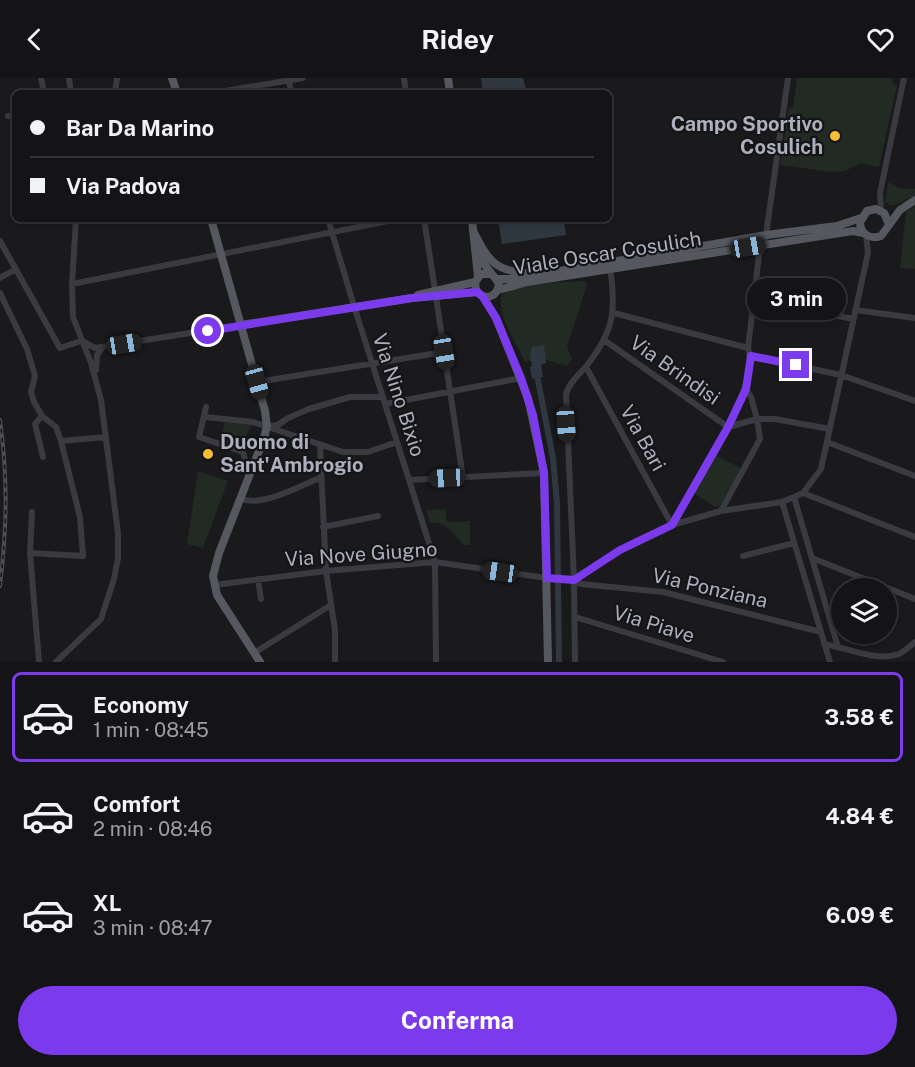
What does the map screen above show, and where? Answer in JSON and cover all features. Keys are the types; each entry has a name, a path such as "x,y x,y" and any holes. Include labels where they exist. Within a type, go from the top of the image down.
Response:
{"main road":[{"path":"900,210 867,210 861,218 860,226 865,234 877,237 885,233 888,224 900,210 915,200"},
{"path":"879,211 888,224"},
{"name":"Viale Oscar Cosulich","path":"497,291 527,282 610,265 766,240 837,226 861,218"},
{"path":"212,222 265,411 267,426 242,499 215,564 214,587 260,662"},
{"path":"472,222 476,279 480,294 496,318 521,378 533,415 544,473 554,579 548,662"},
{"name":"Viale Oscar Cosulich","path":"766,240 853,231 865,234"},
{"path":"474,235 491,261 499,267 511,272 548,272"},
{"path":"474,235 484,264 494,276 497,291 496,318"},
{"name":"Viale Oscar Cosulich","path":"494,276 514,279 548,272 610,265"},
{"path":"436,294 476,279 483,274 494,276"},
{"path":"241,325 436,294 480,294 490,297 497,291"}],"street":[{"path":"243,90 288,79 303,78"},
{"path":"672,525 728,427 746,389 751,356 748,348 759,255 766,240 788,78"},
{"path":"879,211 880,194 904,78"},
{"path":"76,222 72,284 73,317 91,363 101,400"},
{"name":"Via Nino Bixio","path":"329,222 435,562 436,662"},
{"path":"72,284 383,222"},
{"path":"424,222 463,478"},
{"path":"865,234 868,253"},
{"path":"574,580 620,550 672,525 721,511 782,502 803,493 821,469 868,253 877,237"},
{"path":"0,241 60,348 81,341"},
{"path":"575,662 566,394 569,385 586,367 604,340 614,313 610,265"},
{"path":"0,278 16,269"},
{"path":"0,292 27,350 34,375 31,392 42,416 56,427 81,517 84,556 30,553"},
{"path":"754,300 853,320"},
{"path":"855,310 915,318"},
{"path":"614,313 748,348"},
{"path":"81,341 90,347 103,347 241,325"},
{"name":"Via Brindisi","path":"604,340 728,427"},
{"path":"56,662 101,619 118,558 118,533 95,363 103,347"},
{"path":"257,382 444,352"},
{"path":"751,356 841,375 915,401"},
{"name":"Via Bari","path":"586,367 672,525"},
{"path":"267,426 278,425 309,409 350,397 384,401 450,392 521,378"},
{"path":"721,511 760,439 758,419 746,389"},
{"path":"206,407 199,437 243,452 246,464 254,466"},
{"path":"42,416 35,424 43,457"},
{"path":"204,417 253,422 343,452 368,452 397,442"},
{"path":"728,427 758,419 776,419 830,429"},
{"path":"61,441 106,437"},
{"path":"827,442 915,476"},
{"path":"320,446 326,571 335,630 335,662"},
{"path":"409,480 544,473"},
{"path":"242,499 265,500 320,478"},
{"path":"803,493 915,537"},
{"path":"794,497 838,647"},
{"path":"782,502 830,662"},
{"path":"32,512 30,553 39,662"},
{"path":"323,527 378,516"},
{"path":"743,556 794,543"},
{"path":"812,558 915,599"},
{"name":"Via Nove Giugno","path":"214,587 326,571 435,562 574,580"},
{"path":"585,574 591,585"},
{"path":"258,579 261,599"},
{"name":"Via Ponziana","path":"574,580 581,584 663,592 820,632"},
{"path":"254,653 331,605"},
{"name":"Via Piave","path":"575,617 723,662"},
{"path":"824,644 873,657 898,658 915,642"}],"shaded area":[{"path":"481,78 523,78 526,90 483,90"},
{"name":"Campo Sportivo Cosulich","path":"797,78 893,78 892,83 897,86 879,167 861,163 845,171 831,172 780,165 789,107 793,108"},
{"path":"888,182 899,188 915,189 915,195 890,206 885,201"},
{"path":"915,206 915,269 900,268 906,212"},
{"path":"498,222 564,222 566,235 502,244"},
{"path":"585,281 587,285 567,346 572,359 567,366 542,359 525,362 504,319 502,293 532,284"},
{"path":"544,345 546,363 541,365 543,377 532,379 530,355 532,347"},
{"path":"225,422 252,424 240,448 220,441"},
{"path":"715,455 741,468 720,506 716,507 694,494"},
{"path":"198,471 228,481 203,548 187,544"},
{"path":"446,509 448,522 470,521 470,545 464,545 445,526 430,523 426,510"}],"waterway":[{"path":"536,370 553,458 557,503 559,662"}],"railway":[{"path":"0,420 6,503 0,586"}],"place":[{"name":"Campo Sportivo Cosulich","path":"835,136"},
{"name":"Duomo di Sant'Ambrogio","path":"208,454"}],"route":[{"path":"208,331 354,306 477,292 483,297 496,318 528,398 544,473 547,578 565,580 574,580 620,550 672,525 728,427 746,389 751,356 796,365"}]}
